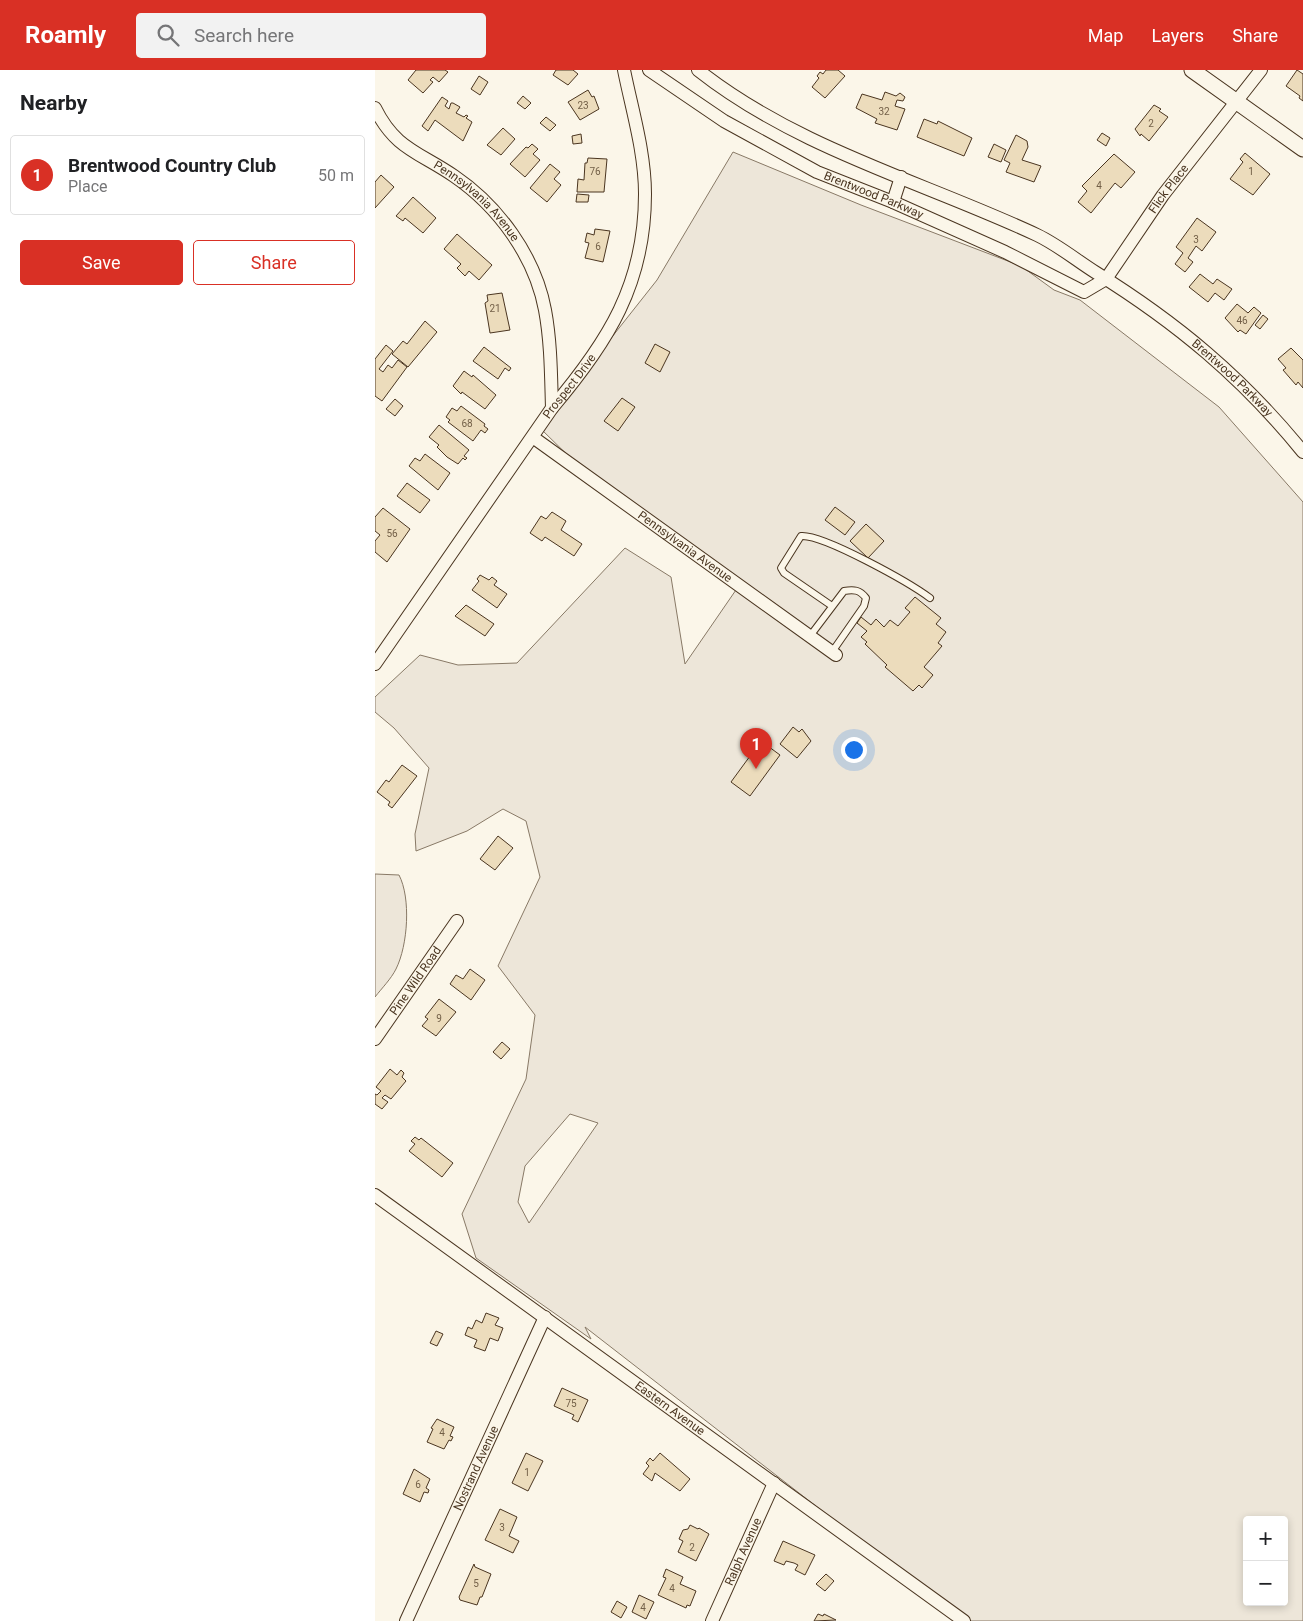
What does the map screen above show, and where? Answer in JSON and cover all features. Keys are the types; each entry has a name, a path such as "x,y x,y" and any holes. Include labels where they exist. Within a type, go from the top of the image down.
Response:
{"street":[{"name":"Prospect Drive","path":"375,664 534,438 552,408 585,370 607,335 625,300 639,256 645,192 639,144 624,70"},
{"name":"Brentwood Parkway","path":"649,70 724,121 817,172 893,202 1005,252 1084,292 1106,279"},
{"name":"Brentwood Parkway","path":"698,70 774,120 855,158 1039,236 1155,310 1238,380 1270,411 1303,452"},
{"path":"1192,70 1303,149"},
{"name":"Flick Place","path":"1106,279 1163,196 1261,70"},
{"name":"Pennsylvania Avenue","path":"375,108 392,136 472,188 497,215 519,244 534,275 545,309 550,354 552,408"},
{"path":"893,202 901,177"},
{"name":"Pennsylvania Avenue","path":"534,438 834,654"},
{"name":"Pine Wild Road","path":"375,1039 457,922"},
{"name":"Eastern Avenue","path":"375,1195 964,1621"},
{"name":"Nostrand Avenue","path":"406,1621 545,1317"},
{"name":"Ralph Avenue","path":"711,1621 774,1483"}],"lane":[{"path":"832,606 784,573 781,568 801,536 812,536 840,548 930,598"},
{"path":"809,636 844,591 853,590 861,593 866,598 861,613 834,654"}],"shaded area":[{"path":"733,152 861,205 1021,266 1054,290 1080,300 1219,407 1303,502 1303,1621 964,1621 585,1327 591,1339 476,1258 462,1214 526,1079 535,1015 498,966 540,877 526,821 503,809 467,831 416,851 415,834 429,768 394,728 375,712 375,697 420,655 458,665 517,663 625,548 671,577 685,664 738,587 596,483 540,428 657,280","holes":["570,1114 598,1123 529,1223 518,1202 525,1166"]},
{"path":"375,874 399,875 405,896 407,922 403,947 396,969 375,997"}],"building":[{"path":"416,70 445,70 448,72 439,82 433,77 430,80 433,82 423,93 408,80"},
{"path":"556,70 573,70 578,74 568,85 553,75"},
{"path":"826,70 838,70 845,76 825,98 812,87 819,78 817,76 820,72 823,74"},
{"path":"1297,70 1303,74 1303,101 1299,98 1300,96 1286,86"},
{"path":"479,76 488,82 480,95 471,89"},
{"path":"588,90 592,97 594,96 599,109 580,120 568,102"},
{"path":"885,92 896,96 900,93 905,97 903,101 897,100 895,106 905,109 897,130 875,123 877,119 856,108 862,94 882,100"},
{"path":"523,96 531,103 525,109 517,103"},
{"path":"442,97 448,101 445,106 449,109 451,103 453,103 460,107 456,113 464,117 468,116 466,118 472,122 463,141 435,120 428,131 422,126"},
{"path":"1154,105 1161,109 1159,111 1168,117 1149,141 1141,134 1140,136 1135,129"},
{"path":"546,117 556,125 550,131 540,123"},
{"path":"924,119 937,124 938,121 972,138 964,156 917,137"},
{"path":"503,128 515,139 501,155 487,145"},
{"path":"1102,133 1110,138 1106,146 1097,140"},
{"path":"581,134 582,143 573,144 572,136"},
{"path":"1016,135 1027,141 1028,147 1022,160 1041,166 1034,182 1006,172 1010,163 1004,160"},
{"path":"532,144 538,149 533,154 540,160 525,177 510,164 526,147 528,148"},
{"path":"994,144 1006,150 1001,162 988,157"},
{"path":"1245,153 1270,174 1253,195 1230,179 1243,162 1240,159"},
{"path":"1114,154 1135,172 1121,188 1115,183 1091,213 1078,202 1087,191 1082,186"},
{"path":"588,158 607,159 604,192 577,192 578,179 584,180 585,163 587,163"},
{"path":"550,164 560,172 554,179 561,185 547,202 530,188"},
{"path":"381,175 394,187 375,208 375,182"},
{"path":"577,194 589,195 588,202 576,202"},
{"path":"413,197 436,218 423,233 405,218 403,221 396,216"},
{"path":"1197,218 1216,232 1202,251 1196,246 1188,258 1193,262 1185,272 1175,264 1183,253 1176,247"},
{"path":"595,229 610,231 603,262 585,258 589,243 585,242 587,233 594,235"},
{"path":"457,234 492,265 479,280 469,271 465,276 457,268 461,264 444,249"},
{"path":"1200,274 1213,284 1217,279 1232,289 1224,300 1215,293 1208,302 1189,287"},
{"path":"502,293 510,330 490,333 485,303 488,301 487,295"},
{"path":"1237,304 1248,313 1254,307 1261,313 1246,334 1240,330 1238,332 1225,318"},
{"path":"1263,315 1268,319 1260,329 1255,325"},
{"path":"425,321 437,332 408,367 392,354 403,341 407,344"},
{"path":"655,344 670,352 660,372 645,363"},
{"path":"386,345 393,351 379,369 383,372 388,365 392,368 398,360 407,367 382,401 375,396 375,359"},
{"path":"484,347 511,368 509,371 505,368 498,379 473,361"},
{"path":"1291,348 1303,360 1303,388 1298,382 1296,385 1283,370 1286,368 1278,359"},
{"path":"464,371 472,377 473,375 496,395 485,409 462,392 461,394 453,386"},
{"path":"622,398 635,407 618,431 604,421"},
{"path":"395,399 403,406 395,416 386,409"},
{"path":"461,406 485,424 484,426 488,429 485,433 481,430 473,441 448,422 450,420 446,417 452,408 457,411"},
{"path":"439,425 469,450 464,456 467,458 465,460 463,458 458,464 447,457 437,447 439,445 429,437"},
{"path":"425,454 450,473 438,490 409,466 415,458 420,461"},
{"path":"407,483 430,500 420,513 397,496"},
{"path":"835,507 855,522 845,535 825,520"},
{"path":"383,508 410,529 387,562 375,552 375,541 380,535 375,531 375,517"},
{"path":"552,512 566,521 561,530 582,544 574,556 545,537 542,541 530,533 541,516 546,519"},
{"path":"866,524 884,541 868,558 850,541"},
{"path":"480,575 489,580 492,577 497,581 494,585 507,594 497,608 472,590 479,581 477,579"},
{"path":"915,597 941,618 936,624 946,632 938,643 942,646 924,667 933,675 922,688 919,685 913,691 885,667 887,665 865,644 867,642 861,637 867,631 857,623 861,617 871,625 876,619 884,627 890,620 898,626 910,612 905,608"},
{"path":"466,605 494,624 485,636 455,616"},
{"path":"793,727 799,732 802,729 811,741 797,758 780,744"},
{"path":"761,741 780,755 750,796 731,782"},
{"path":"402,765 417,776 392,808 388,805 390,802 377,792 386,780 389,782"},
{"path":"498,836 513,848 495,870 480,859"},
{"path":"470,969 485,980 471,1000 450,984 456,975 463,979"},
{"path":"439,999 456,1012 436,1036 422,1026 428,1019 425,1017"},
{"path":"502,1042 510,1049 501,1059 493,1052"},
{"path":"390,1069 397,1075 401,1070 404,1073 402,1077 406,1081 391,1099 385,1095 382,1098 388,1102 382,1109 375,1104 375,1094 377,1095 381,1091 376,1087"},
{"path":"415,1137 419,1140 421,1138 453,1163 442,1177 409,1151 415,1144 411,1141"},
{"path":"486,1313 499,1318 495,1325 503,1328 498,1341 490,1338 485,1351 474,1347 477,1340 465,1335 468,1327 472,1329 476,1320 482,1323"},
{"path":"436,1331 443,1334 437,1346 430,1343"},
{"path":"562,1388 588,1400 578,1422 572,1419 574,1415 554,1406"},
{"path":"437,1419 454,1427 450,1436 453,1437 444,1449 427,1442 433,1429 431,1428"},
{"path":"526,1453 543,1461 528,1491 512,1483"},
{"path":"660,1453 690,1479 680,1491 655,1473 652,1481 643,1474 649,1466 646,1463 650,1458 653,1461"},
{"path":"414,1469 430,1479 426,1488 429,1490 428,1493 424,1492 420,1502 403,1494"},
{"path":"500,1509 517,1517 509,1536 519,1541 513,1553 485,1540"},
{"path":"690,1525 709,1534 696,1561 678,1552 683,1541 679,1539 683,1530 688,1529"},
{"path":"783,1541 815,1555 805,1575 795,1570 798,1565 794,1563 786,1561 784,1565 774,1561"},
{"path":"474,1564 475,1567 491,1574 477,1605 460,1600 459,1597"},
{"path":"666,1569 683,1577 680,1584 696,1591 690,1606 687,1605 686,1608 658,1595 666,1578 663,1577"},
{"path":"826,1574 834,1581 825,1591 816,1584"},
{"path":"639,1595 654,1602 646,1619 632,1612"},
{"path":"617,1601 627,1607 621,1618 611,1612"},
{"path":"818,1614 823,1616 824,1614 836,1620 814,1621"}],"place":[{"name":"Brentwood Country Club","path":"756,769"}]}
